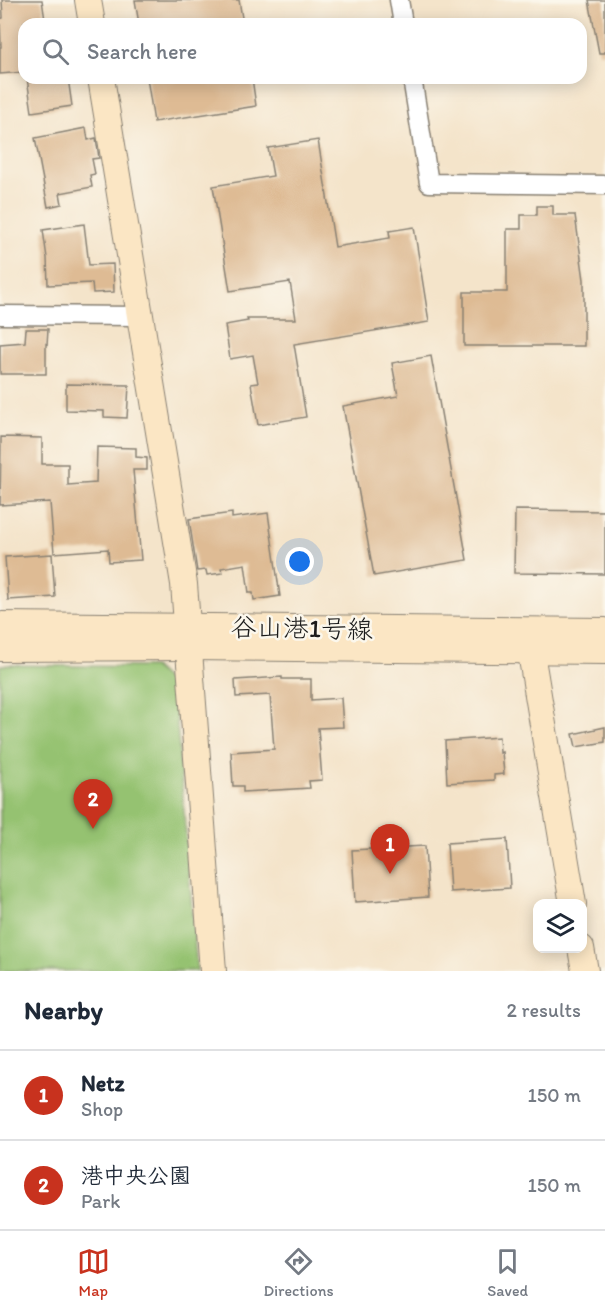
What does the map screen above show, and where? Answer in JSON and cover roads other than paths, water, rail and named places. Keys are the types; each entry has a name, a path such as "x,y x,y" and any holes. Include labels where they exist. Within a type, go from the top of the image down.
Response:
{"street":[{"path":"88,0 91,18"},
{"path":"399,0 402,18"},
{"path":"102,84 184,584 213,971"},
{"path":"413,84 429,183 605,185"},
{"path":"0,315 140,316"},
{"name":"谷山港1号線","path":"0,625 188,637 529,640 605,631"},
{"name":"谷山港1号線","path":"0,648 188,637"},
{"path":"529,640 572,899"},
{"name":"谷山港1号線","path":"529,640 605,651"},
{"path":"582,953 585,971"}],"place":[{"name":"港中央公園","path":"93,829"},
{"name":"Netz","path":"390,874"}]}
